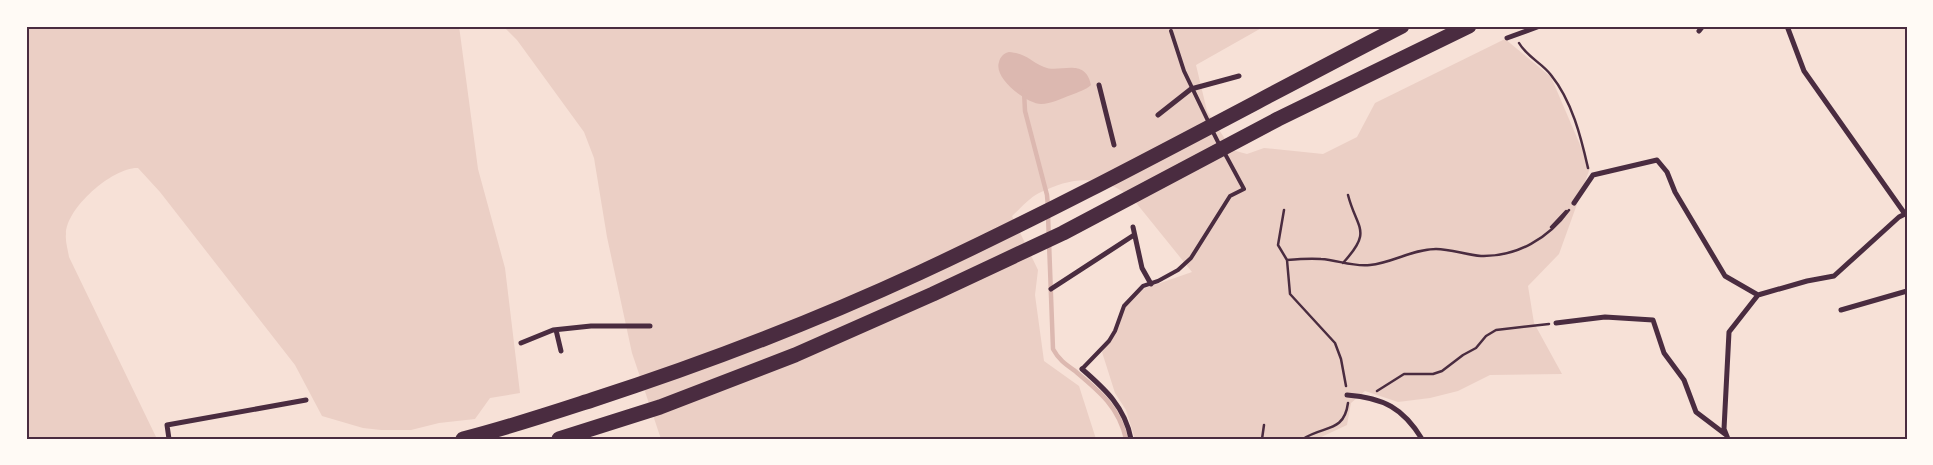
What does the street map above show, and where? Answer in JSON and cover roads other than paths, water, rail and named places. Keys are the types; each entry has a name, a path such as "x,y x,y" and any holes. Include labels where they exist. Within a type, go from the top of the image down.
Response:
{"highway":[{"path":"463,439 500,430 652,381 789,328 917,273 1051,209 1402,26"},
{"path":"559,439 660,407 786,359 933,294 1063,233 1278,119 1469,26"}],"street":[{"path":"1507,38 1540,26"},
{"path":"1699,31 1703,26"},
{"path":"1728,437 1724,429 1729,332 1758,296 1792,285 1834,276 1906,214 1804,71 1787,26"},
{"path":"1158,115 1191,89 1239,76"},
{"path":"1099,85 1114,145"},
{"path":"1574,203 1593,175 1657,160 1667,172 1675,192 1725,276 1758,296"},
{"path":"1133,227 1142,268 1150,284"},
{"path":"1050,289 1134,235"},
{"path":"1841,310 1907,292"},
{"path":"1556,323 1605,316 1653,320 1664,353 1684,380 1696,412 1728,437"},
{"path":"521,343 556,330 591,326 650,326"},
{"path":"556,330 561,351"},
{"path":"1082,369 1117,403 1124,417 1130,439"},
{"path":"1348,395 1362,396 1387,404 1401,412 1410,420 1422,439"},
{"path":"169,439 167,425 306,400"}],"lane":[{"path":"1082,369 1109,341 1124,306 1137,291 1178,270 1191,258 1230,196 1244,189 1194,96 1171,31"}],"waterway":[{"path":"1024,91 1025,111 1047,195 1048,207"},
{"path":"1048,215 1053,349 1062,362 1075,371 1107,400 1123,428 1126,439"}]}
